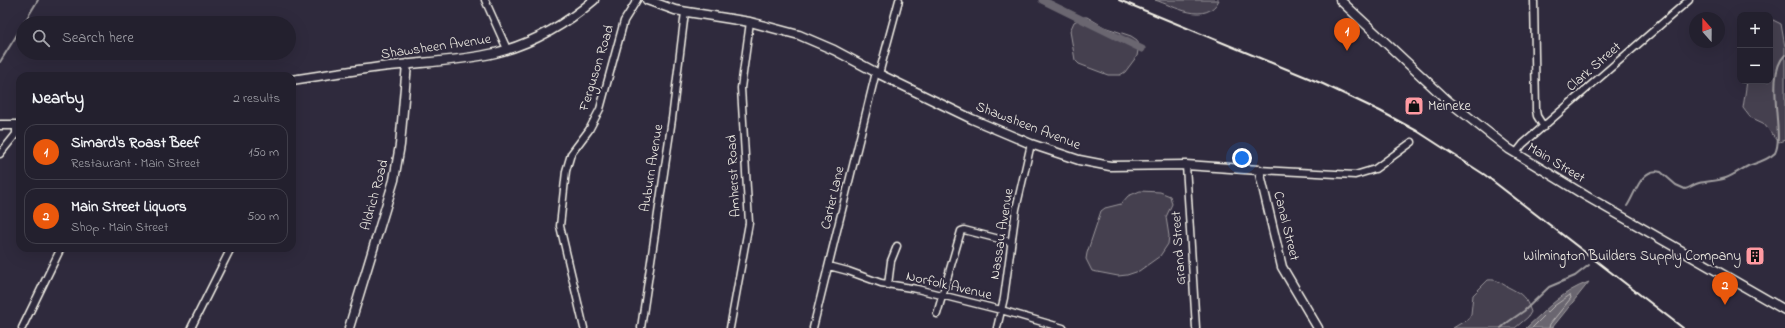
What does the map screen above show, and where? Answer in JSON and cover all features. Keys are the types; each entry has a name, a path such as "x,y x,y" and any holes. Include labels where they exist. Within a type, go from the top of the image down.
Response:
{"street":[{"path":"485,0 507,49"},
{"name":"Shawsheen Avenue","path":"296,79 407,64 472,57 507,49 551,30 594,0"},
{"name":"Ferguson Road","path":"584,328 560,226 566,171 571,154 589,130 600,109 624,21 637,0"},
{"name":"Shawsheen Avenue","path":"647,0 665,8 750,22 787,31 811,40 955,112 1031,144 1079,160 1100,164 1186,166 1347,175 1362,174 1375,168 1412,142"},
{"name":"Carter Lane","path":"813,328 878,73 899,0"},
{"name":"Main Street","path":"1340,0 1447,100 1516,153 1586,196 1785,310"},
{"path":"1534,0 1536,110 1544,126"},
{"name":"Clark Street","path":"1516,153 1544,126 1689,0"},
{"name":"Auburn Avenue","path":"641,328 671,126 685,12"},
{"name":"Amherst Road","path":"730,328 748,223 741,88 750,22"},
{"name":"Aldrich Road","path":"349,328 394,180 400,145 407,64"},
{"path":"0,126 16,125"},
{"path":"0,154 16,134"},
{"name":"Nassau Avenue","path":"997,328 1019,197 1031,144"},
{"name":"Grand Street","path":"1186,166 1196,328"},
{"name":"Canal Street","path":"1259,170 1282,268 1318,328"},
{"path":"937,314 961,231 1011,242"},
{"path":"888,285 891,261 897,246"},
{"path":"22,328 60,252"},
{"path":"191,328 229,252"},
{"name":"Norfolk Avenue","path":"829,266 888,285 1001,310 1060,328"}],"shaded area":[{"path":"1155,0 1219,0 1213,8 1206,12 1198,13 1189,12"},
{"path":"1087,17 1104,27 1131,36 1137,40 1139,45 1137,56 1125,72 1120,75 1108,75 1079,64 1075,60 1070,31 1074,22"},
{"path":"1773,20 1781,24 1785,47 1785,140 1779,142 1763,123 1750,117 1743,108 1747,84 1773,84"},
{"path":"1140,191 1160,192 1170,196 1172,204 1166,217 1169,236 1168,244 1160,256 1139,271 1118,276 1092,271 1086,259 1101,211 1105,208 1121,204 1128,196"},
{"path":"1488,280 1499,282 1523,296 1531,312 1528,317 1515,328 1453,328 1468,319 1471,314 1473,295"}],"water":[{"path":"1589,282 1552,328 1526,328 1562,296"}],"waterway":[{"path":"28,16 38,0"},
{"path":"1042,0 1142,49"},
{"path":"0,62 16,36"},
{"path":"1627,206 1640,183 1648,173 1654,171 1661,172 1676,185 1685,189 1699,183 1726,178 1748,166 1766,159 1775,153 1778,133 1775,90 1776,76 1779,64 1785,55"},
{"path":"1501,328 1524,311 1549,287 1575,276 1589,265"}],"railway":[{"path":"1119,0 1323,84 1380,111 1417,131 1485,175 1683,328"}],"place":[{"name":"Simard's Roast Beef","path":"1347,51"},
{"name":"Meineke","path":"1414,106"},
{"name":"Wilmington Builders Supply Company","path":"1755,256"},
{"name":"Main Street Liquors","path":"1725,305"}]}
